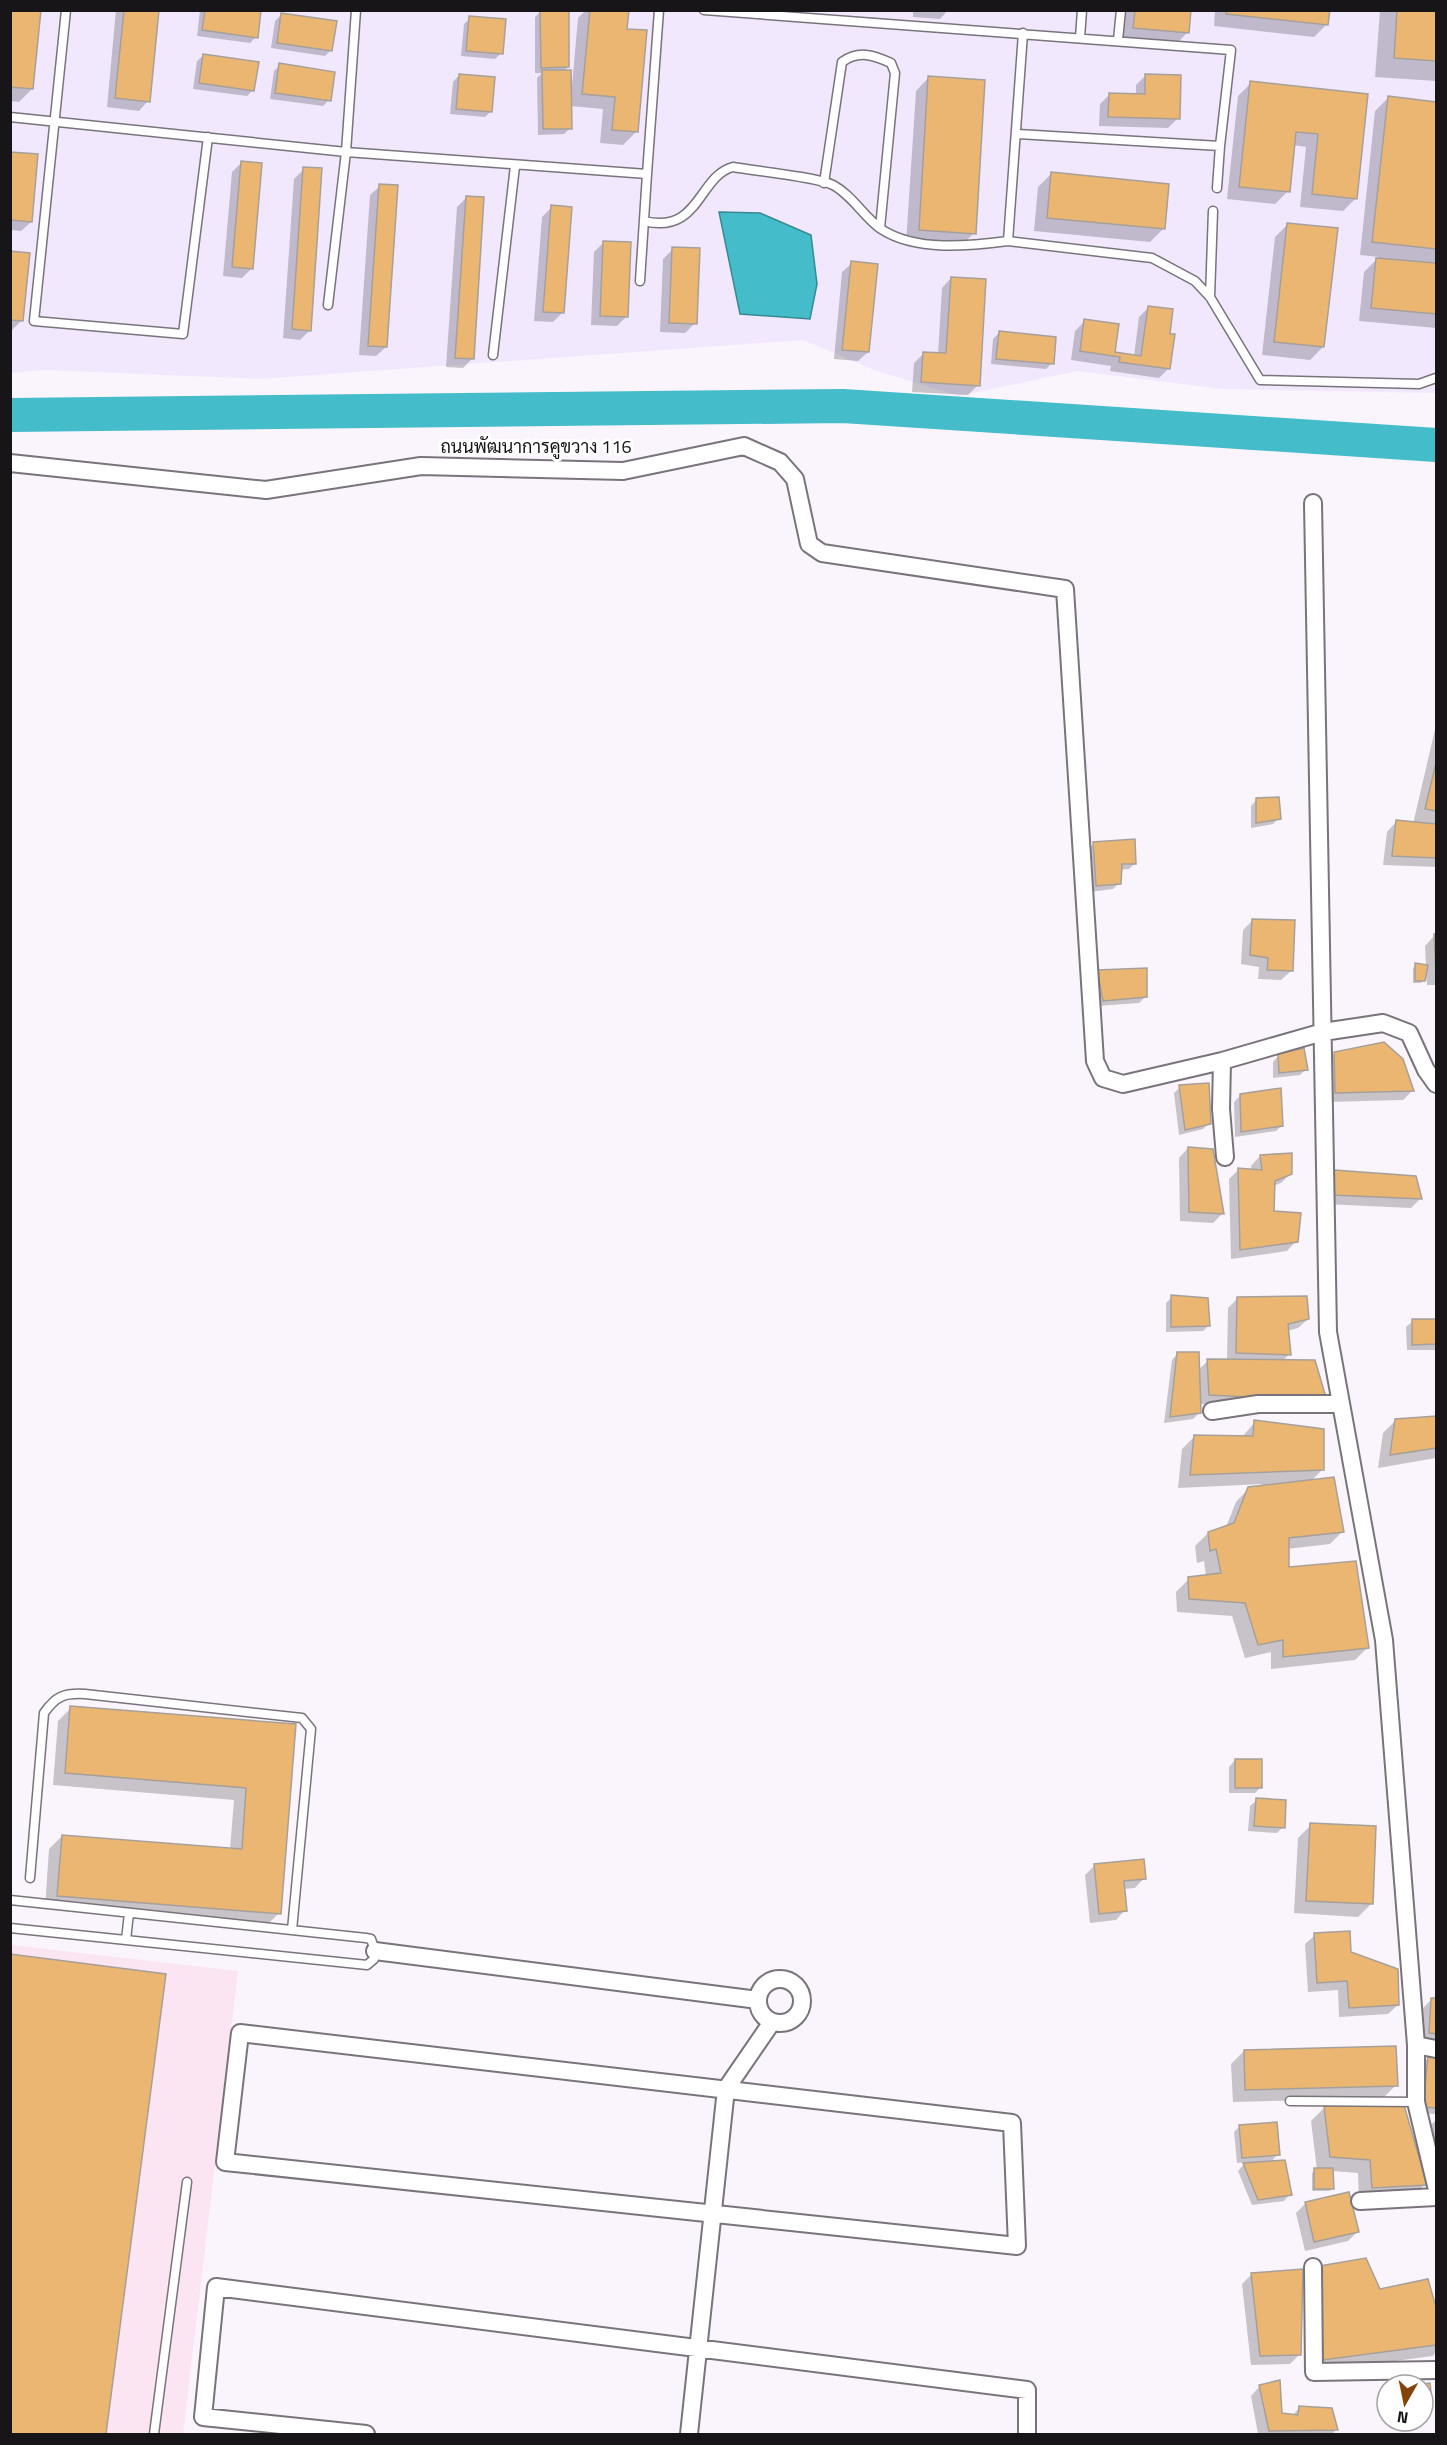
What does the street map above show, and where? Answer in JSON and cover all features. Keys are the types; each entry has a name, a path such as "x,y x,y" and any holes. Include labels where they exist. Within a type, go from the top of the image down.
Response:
{"street":[{"name":"ถนนพัฒนาการคูขวาง 116","path":"10,463 266,490 422,466 622,471 744,446 780,462 795,479 809,544 822,553 1065,589 1095,1061 1103,1078 1123,1084 1222,1061"},
{"path":"1313,503 1328,1332 1384,1640 1416,2045 1416,2103 1437,2186"},
{"path":"1225,1157 1221,1109 1222,1061 1323,1032 1383,1023 1409,1033 1426,1070 1437,1084"},
{"path":"1212,1411 1258,1404 1341,1404"},
{"path":"375,1951 758,2000"},
{"path":"774,1980 788,1981 799,1990 801,2005 794,2018 780,2023 772,2022 761,2013 758,2000 762,1987 774,1980"},
{"path":"689,2434 726,2089 772,2022"},
{"path":"240,2033 1012,2123 1017,2246 713,2213 225,2162 240,2033"},
{"path":"1416,2045 1437,2049"},
{"path":"1360,2201 1437,2197"},
{"path":"1313,2267 1314,2372 1437,2370"},
{"path":"366,2434 203,2417 216,2287 1026,2390 1027,2434"}],"lane":[{"path":"66,10 34,321 183,334 208,137"},
{"path":"328,304 346,152 356,10"},
{"path":"640,281 660,10"},
{"path":"704,10 1231,50 1217,188"},
{"path":"1080,38 1082,10"},
{"path":"1118,40 1121,10"},
{"path":"1008,241 1018,134 1023,33"},
{"path":"824,183 842,62 852,55 866,54 891,63 895,73 880,228"},
{"path":"10,117 346,152 647,174"},
{"path":"1018,134 1220,146"},
{"path":"493,355 515,166"},
{"path":"644,221 660,225 689,213 719,174 733,167 824,183 833,185 880,228 902,238 939,244 977,245 1008,241 1152,258 1195,281 1210,297 1260,380 1419,384 1437,378"},
{"path":"1210,297 1213,211"},
{"path":"30,1878 44,1713 54,1698 69,1694 85,1694 302,1718 311,1728 292,1930"},
{"path":"10,1900 366,1938 372,1939 375,1951 374,1959 367,1965 10,1928"},
{"path":"126,1940 129,1913"},
{"path":"1290,2101 1416,2103"},
{"path":"154,2434 187,2182"}],"shaded area":[{"path":"11,11 1436,11 1436,393 1222,389 1077,371 959,396 877,371 803,340 260,379 45,370 11,373"},
{"path":"11,1945 238,1971 183,2434 11,2434"}],"water":[{"path":"719,212 760,213 811,235 817,284 810,319 740,314"}],"building":[{"path":"10,10 41,10 33,89 10,87"},
{"path":"124,10 159,10 150,102 115,98"},
{"path":"205,10 261,10 258,38 202,30"},
{"path":"540,10 569,10 569,67 541,68"},
{"path":"590,10 629,10 627,29 647,30 638,132 612,130 615,97 582,94"},
{"path":"1135,10 1191,10 1189,33 1133,28"},
{"path":"1226,10 1330,10 1328,25 1226,14"},
{"path":"1397,10 1436,10 1436,61 1394,58"},
{"path":"281,13 337,21 332,51 277,43"},
{"path":"469,16 506,19 503,54 466,51"},
{"path":"203,54 259,62 254,91 199,83"},
{"path":"279,63 335,72 331,101 275,93"},
{"path":"542,70 571,70 572,129 543,129"},
{"path":"459,74 495,77 492,112 456,109"},
{"path":"1145,74 1181,75 1180,119 1108,117 1109,93 1145,94"},
{"path":"928,76 985,80 976,234 919,230"},
{"path":"1250,81 1368,94 1357,199 1312,194 1318,134 1296,132 1290,192 1239,187"},
{"path":"1388,96 1436,102 1436,249 1372,242"},
{"path":"10,152 38,154 32,222 10,220"},
{"path":"241,161 262,163 253,269 232,267"},
{"path":"303,167 322,168 311,331 292,329"},
{"path":"1051,172 1169,184 1165,229 1047,218"},
{"path":"379,184 398,185 387,347 368,346"},
{"path":"466,196 484,197 474,359 455,358"},
{"path":"551,205 572,207 564,313 543,312"},
{"path":"1287,223 1338,228 1324,347 1274,342"},
{"path":"603,241 631,242 628,317 600,316"},
{"path":"672,247 700,248 697,324 669,323"},
{"path":"10,251 30,253 23,321 10,320"},
{"path":"1376,258 1436,263 1436,314 1371,308"},
{"path":"851,261 878,264 869,352 842,350"},
{"path":"951,277 986,279 980,386 921,382 923,352 946,353"},
{"path":"1148,306 1173,309 1170,334 1175,334 1170,369 1119,362 1120,357 1080,351 1084,319 1119,324 1115,352 1141,356"},
{"path":"999,331 1056,337 1054,364 996,359"},
{"path":"1436,763 1436,811 1425,809"},
{"path":"1279,797 1281,819 1256,823 1256,798"},
{"path":"1396,820 1436,824 1436,858 1392,856"},
{"path":"1135,839 1136,864 1122,864 1121,884 1096,886 1093,842"},
{"path":"1252,919 1295,920 1293,971 1267,970 1268,958 1250,955"},
{"path":"1434,934 1436,934 1436,976"},
{"path":"1415,963 1428,965 1425,981 1415,981"},
{"path":"1147,968 1147,997 1103,1001 1097,970"},
{"path":"1384,1042 1403,1059 1414,1091 1335,1093 1334,1052"},
{"path":"1304,1048 1308,1070 1279,1073 1278,1054"},
{"path":"1209,1083 1211,1124 1185,1130 1179,1085"},
{"path":"1281,1088 1283,1126 1241,1132 1240,1094"},
{"path":"1188,1147 1213,1149 1224,1214 1189,1212"},
{"path":"1292,1153 1292,1174 1275,1181 1274,1211 1301,1213 1298,1242 1240,1250 1238,1168 1262,1170 1260,1155"},
{"path":"1334,1170 1416,1176 1422,1199 1332,1195"},
{"path":"1171,1295 1208,1298 1210,1326 1171,1327"},
{"path":"1307,1296 1309,1319 1288,1324 1291,1355 1236,1353 1237,1297"},
{"path":"1412,1319 1436,1319 1436,1344 1412,1345"},
{"path":"1177,1352 1199,1352 1201,1413 1170,1417"},
{"path":"1207,1359 1315,1360 1327,1401 1209,1395"},
{"path":"1436,1416 1436,1448 1390,1455 1395,1419"},
{"path":"1254,1420 1324,1429 1324,1470 1190,1475 1194,1435 1253,1436"},
{"path":"1334,1477 1344,1532 1289,1538 1289,1567 1356,1561 1369,1648 1283,1657 1283,1640 1258,1645 1245,1603 1189,1599 1188,1577 1221,1573 1216,1549 1210,1551 1208,1532 1234,1523 1248,1487"},
{"path":"70,1706 296,1724 281,1914 57,1896 62,1835 242,1849 246,1788 65,1773"},
{"path":"1235,1759 1262,1759 1262,1788 1235,1788"},
{"path":"1256,1798 1286,1800 1285,1828 1254,1826"},
{"path":"1310,1823 1376,1826 1373,1904 1306,1901"},
{"path":"1144,1859 1146,1879 1124,1881 1127,1911 1099,1914 1094,1864"},
{"path":"1350,1931 1351,1952 1398,1969 1399,2005 1349,2008 1347,1981 1317,1983 1314,1933"},
{"path":"10,1954 166,1974 106,2434 10,2434"},
{"path":"1431,1998 1436,1998 1436,2034 1429,2033"},
{"path":"1396,2046 1398,2086 1245,2090 1244,2050"},
{"path":"1428,2056 1436,2057 1436,2108 1423,2107"},
{"path":"1404,2105 1427,2185 1372,2188 1370,2160 1330,2157 1324,2106"},
{"path":"1277,2122 1280,2155 1242,2158 1239,2125"},
{"path":"1285,2160 1292,2195 1258,2200 1243,2163"},
{"path":"1314,2168 1333,2168 1334,2189 1314,2189"},
{"path":"1349,2192 1359,2232 1314,2242 1305,2202"},
{"path":"1366,2258 1380,2289 1428,2279 1436,2307 1436,2345 1323,2360 1320,2266"},
{"path":"1303,2269 1301,2355 1260,2356 1251,2273"},
{"path":"1280,2380 1282,2413 1298,2415 1299,2406 1332,2408 1338,2430 1269,2431 1259,2385"}],"waterway":[{"path":"10,415 843,406 1436,445"}]}
